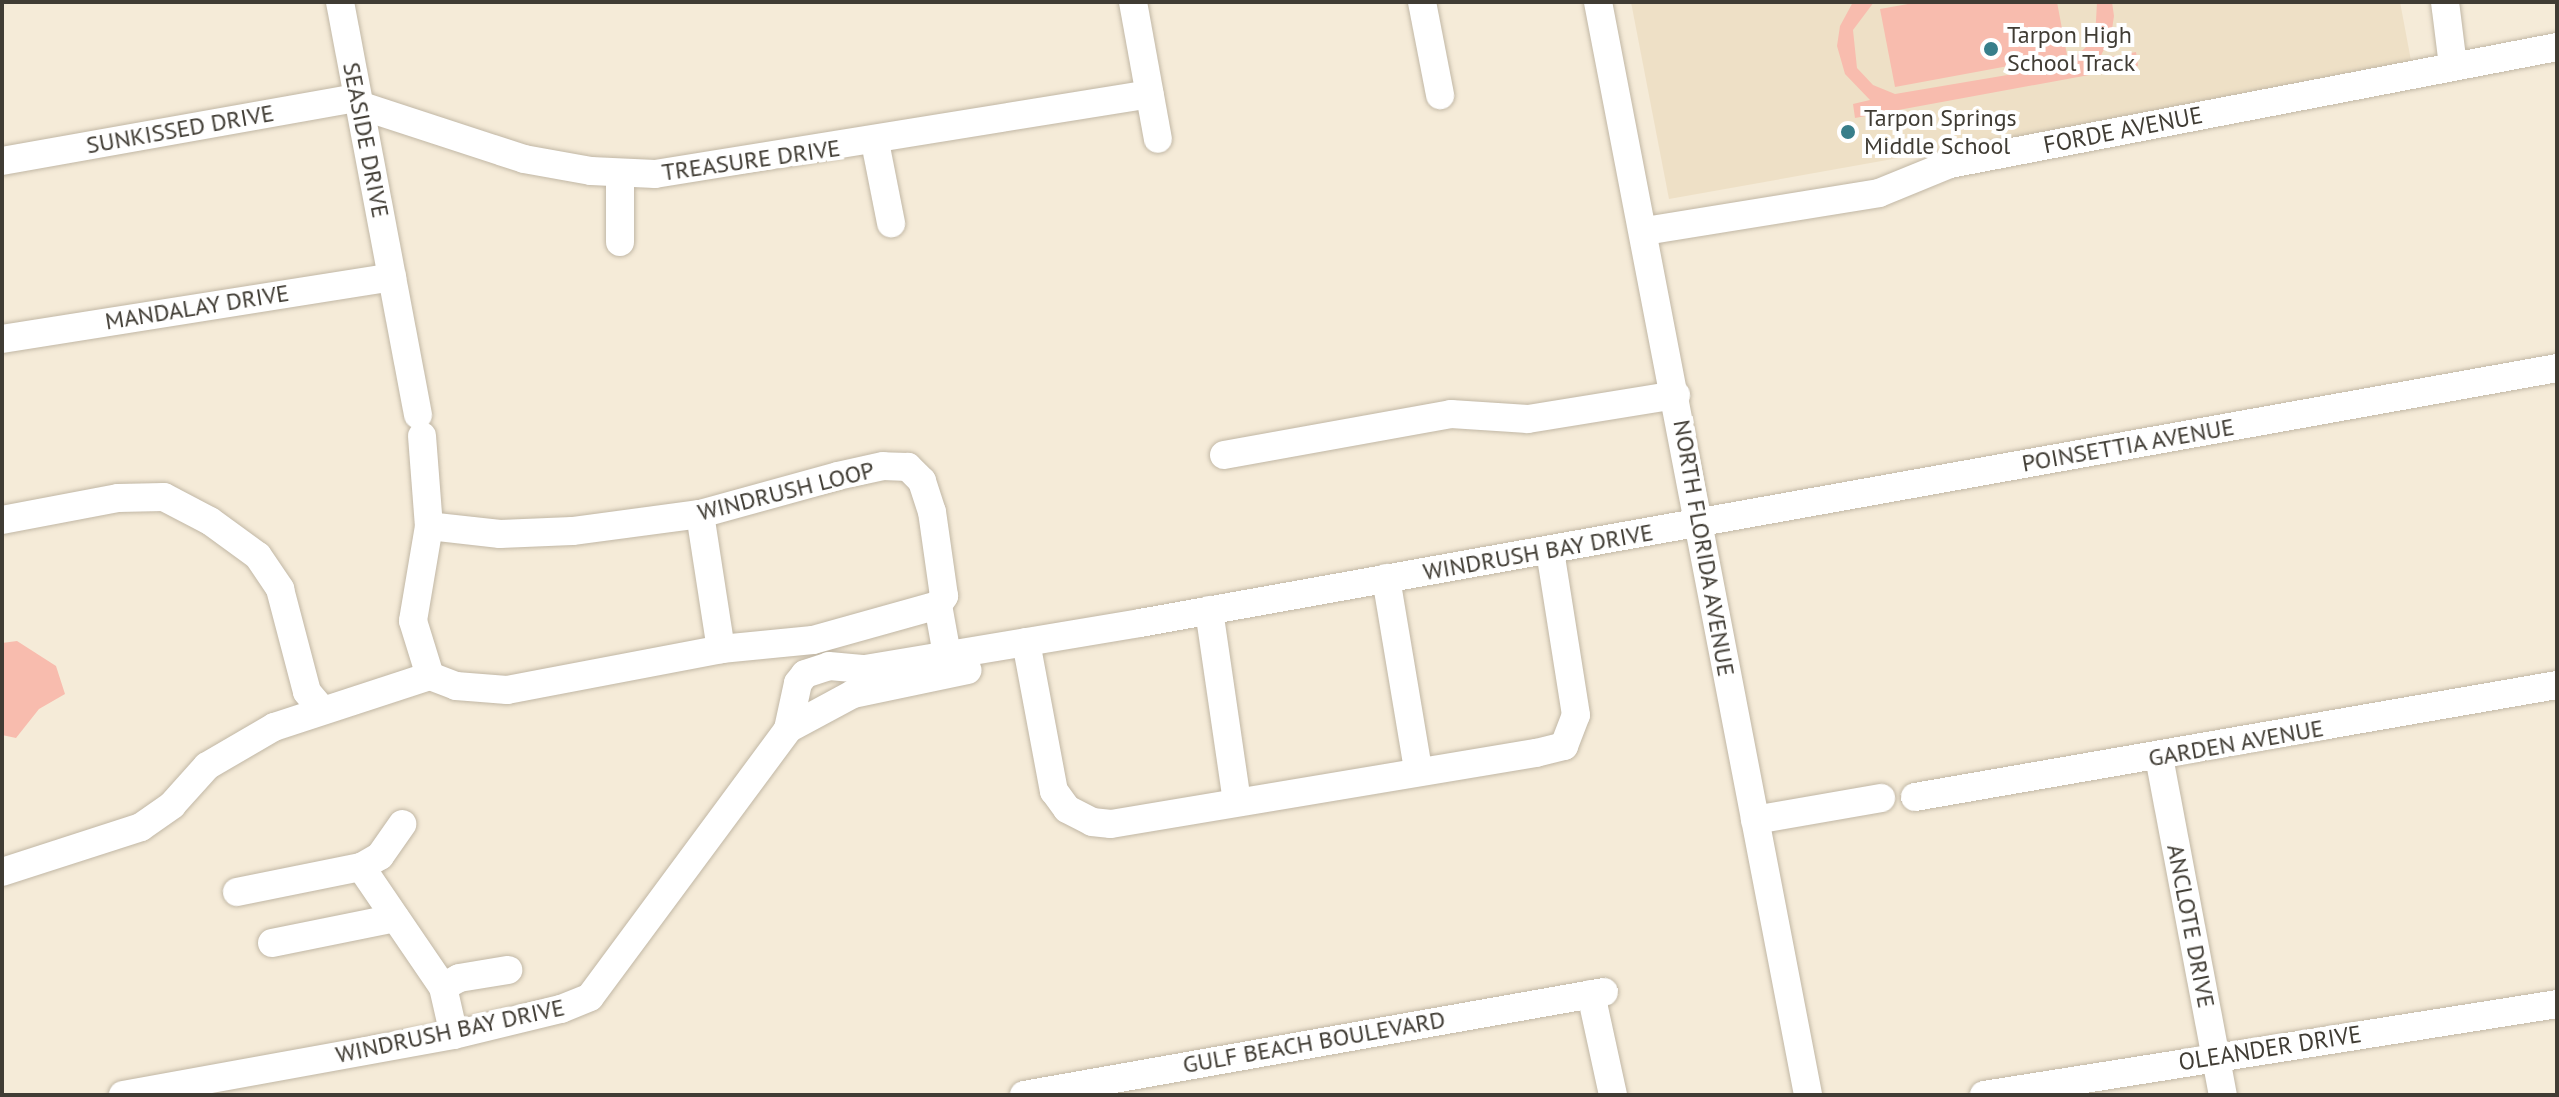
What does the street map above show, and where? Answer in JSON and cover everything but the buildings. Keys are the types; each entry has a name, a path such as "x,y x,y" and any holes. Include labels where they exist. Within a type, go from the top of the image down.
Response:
{"street":[{"name":"SEASIDE DRIVE","path":"340,2 420,426 429,526"},
{"path":"1133,2 1158,139"},
{"path":"1422,2 1440,95"},
{"name":"NORTH FLORIDA AVENUE","path":"1598,2 1645,231 1808,1095"},
{"path":"2445,2 2453,65"},
{"name":"FORDE AVENUE","path":"1645,231 1879,193 1950,164 2557,47"},
{"name":"TREASURE DRIVE","path":"358,101 505,154 620,174 676,172 875,142 1150,94"},
{"name":"SUNKISSED DRIVE","path":"2,161 358,101"},
{"path":"875,142 891,223"},
{"path":"620,174 620,242"},
{"name":"MANDALAY DRIVE","path":"2,339 392,277"},
{"name":"POINSETTIA AVENUE","path":"1699,521 2557,368"},
{"path":"1224,455 1451,414 1528,419 1676,395"},
{"name":"WINDRUSH LOOP","path":"429,526 500,534 700,514 853,472 908,467 922,481 932,512 945,586 938,605"},
{"path":"2,520 103,500 164,497 210,521 258,556 280,589 307,692 322,710"},
{"path":"700,514 721,649"},
{"name":"WINDRUSH BAY DRIVE","path":"788,729 798,683 805,674 849,681 949,664 1551,559 1699,521"},
{"path":"429,526 412,610 430,676"},
{"path":"1027,650 1054,791 1078,817 1111,824 1564,746 1576,715 1551,559"},
{"path":"1388,587 1418,769"},
{"path":"2,872 141,827 172,805 207,766 274,727 430,676 471,689 507,690 721,649 813,640 938,605 949,664"},
{"path":"1210,619 1237,802"},
{"name":"WINDRUSH BAY DRIVE","path":"123,1095 454,1035 561,1009 590,997 788,729 849,681"},
{"name":"GARDEN AVENUE","path":"1915,797 2159,757 2557,685"},
{"name":"ANCLOTE DRIVE","path":"2159,757 2223,1095"},
{"path":"1755,820 1881,798"},
{"path":"237,892 361,867 380,856 402,824"},
{"path":"361,867 443,987 454,1035"},
{"path":"272,943 396,918"},
{"path":"443,987 459,978 508,970"},
{"name":"GULF BEACH BOULEVARD","path":"1024,1095 1597,993 1613,1095"},
{"name":"OLEANDER DRIVE","path":"1984,1095 2216,1055 2557,1004"}],"shaded area":[{"name":"Tarpon Springs Middle School","path":"1631,2 2400,2 2412,66 1669,199"},
{"path":"1853,2 1874,2 1853,30 1857,68 1873,85 1895,94 2066,65 2095,39 2097,2 2112,2 2114,16 2111,36 2099,59 2136,52 2138,66 1855,118 1853,104 1870,100 1845,74 1837,46 1840,26"},
{"path":"1919,2 2057,2 2067,55 1895,87 1880,9"},
{"path":"17,641 56,666 65,694 39,709 16,738 2,735 2,643"}],"place":[{"name":"Tarpon High School Track","path":"1991,49"},
{"name":"Tarpon Springs Middle School","path":"1848,132"}]}
